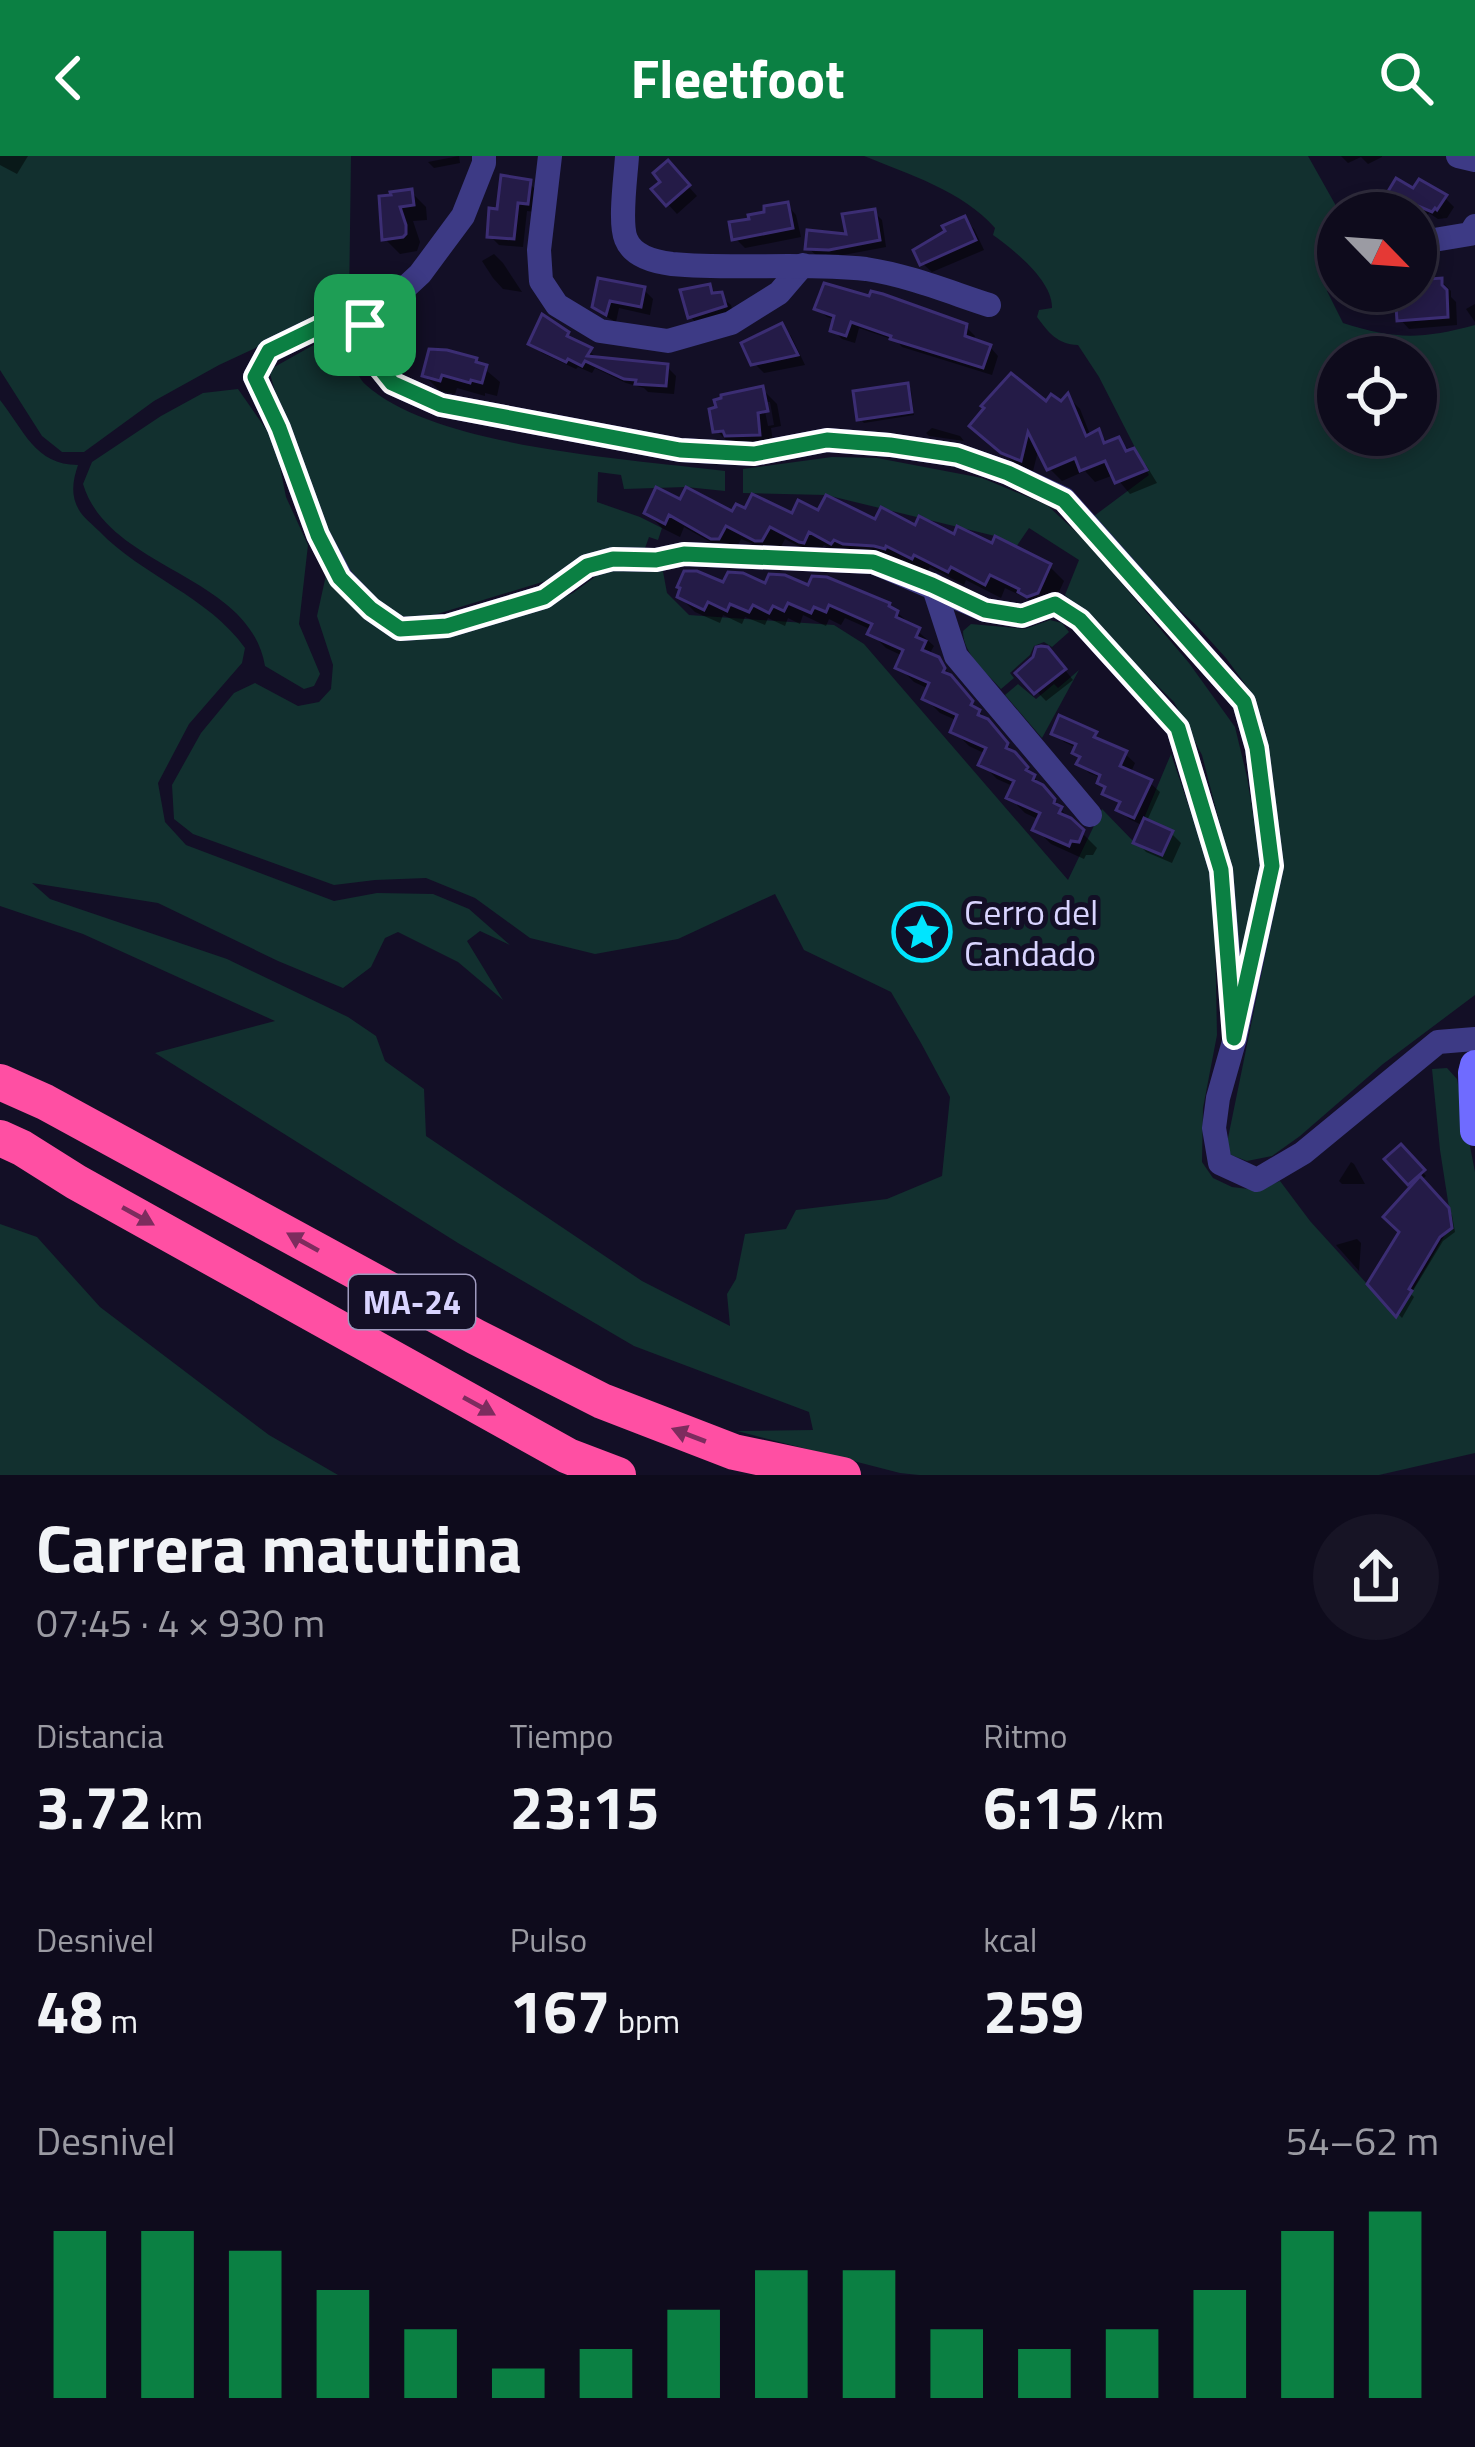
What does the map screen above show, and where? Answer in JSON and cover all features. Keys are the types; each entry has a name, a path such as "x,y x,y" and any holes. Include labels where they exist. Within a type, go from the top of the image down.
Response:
{"highway":[{"name":"MA-24","path":"0,1082 46,1102 602,1401 734,1452 842,1475"},
{"name":"MA-24","path":"0,1138 568,1456 619,1475"},
{"path":"0,1162 76,1182"}],"street":[{"path":"365,325 420,274 463,216 484,156"},
{"path":"550,156 539,250 542,281 557,304 600,332 668,341 731,323 778,293 803,265"},
{"path":"627,156 626,239 655,262 870,270 989,305"},
{"path":"1458,156 1475,160"},
{"path":"1437,240 1470,234 1475,226"},
{"path":"365,325 335,319 269,351 255,377 340,578 400,629 447,626 544,597 587,566 613,559 656,560 684,554 873,562 985,610 1022,616 1055,604 1080,620 1178,728 1221,870 1234,1038"},
{"path":"365,325 371,357 392,383 441,405 680,450 754,454 827,440 957,455 1064,500 1244,702 1257,748 1272,866 1218,1097 1214,1128 1220,1163 1257,1180 1303,1153 1438,1042 1475,1039"},
{"path":"932,585 956,656 1090,815"},
{"path":"1475,1065 1475,1131"}],"green space":[{"path":"0,156 351,156 349,304 154,401 84,452 62,452 42,436 0,370"},
{"path":"864,156 1308,156 1328,192 1317,192 1317,312 1338,312 1343,323 1409,336 1475,325 1475,995 1272,1156 1247,1161 1231,1155 1227,1143 1281,878 1266,733 1250,691 1226,658 1094,516 1149,475 1078,345 1054,337 1037,317 1039,310 1052,308 1046,287 993,235 995,228 982,215 934,185"},
{"path":"335,333 351,333 356,368 366,385 398,406 438,423 536,447 725,471 725,491 624,489 621,475 598,472 597,502 662,528 658,540 649,537 644,551 424,618 392,613 367,591 330,534 300,465 269,370"},
{"path":"238,389 275,442 286,497 308,545 299,624 320,674 314,686 304,689 265,666 254,635 234,611 120,536 98,513 83,484 92,462 161,416 203,393"},
{"path":"0,400 41,452 78,465 73,493 86,518 116,547 213,614 245,648 242,663 189,724 158,783 165,822 186,845 334,901 377,893 433,894 469,909 510,945 480,931 467,941 503,1000 458,962 398,932 385,938 371,967 343,988 158,903 32,883 50,899 227,959 348,1017 376,1036 385,1061 424,1089 426,1136 642,1281 730,1326 727,1294 736,1279 745,1234 786,1229 796,1210 887,1199 942,1176 950,1097 891,992 804,950 775,894 678,939 595,954 530,938 475,898 426,878 334,885 193,834 174,819 172,785 201,733 234,693 255,683 298,706 319,702 331,689 333,665 317,616 326,575 366,620 400,639 550,604 603,571 662,566 667,593 689,615 834,625 864,644 1068,880 1102,809 1134,842 1171,754 1214,880 1217,1035 1203,1108 1202,1162 1213,1178 1232,1187 1257,1190 1280,1181 1397,1317 1452,1227 1432,1069 1447,1068 1457,1079 1475,1172 1475,1453 1379,1475 919,1475 737,1431 813,1430 809,1412 634,1346 458,1243 155,1053 275,1021 83,934 0,906"},
{"path":"832,457 877,458 982,478 1047,505 1087,542 1189,663 1235,727 1261,865 1237,992 1229,860 1202,755 1174,702 1065,595 1079,560 1029,528 1016,547 995,536 826,495 743,493 743,469"},
{"path":"1050,620 1062,623 1069,632 1052,647 1044,642 1034,646 1010,673 1014,678 1001,689 976,662 964,639 963,631 971,624 1025,629"},
{"path":"1079,670 1042,738 1005,695 1018,684 1036,699"},
{"path":"0,1224 37,1237 100,1307 269,1435 338,1475 0,1475"}],"building":[{"path":"668,160 690,185 666,206 651,189 660,182 653,173"},
{"path":"501,175 531,180 528,204 518,203 514,239 487,237 489,208 497,209"},
{"path":"1396,178 1413,188 1419,179 1447,195 1437,210 1437,192 1388,192"},
{"path":"412,189 414,205 400,207 406,234 382,240 379,196"},
{"path":"788,202 793,228 732,240 729,222 749,219 748,215 764,212 764,206"},
{"path":"875,209 880,240 829,250 805,249 807,230 846,234 842,214"},
{"path":"965,216 976,240 920,265 913,250 945,231 942,226"},
{"path":"598,278 645,287 641,307 610,301 606,315 592,307"},
{"path":"1437,278 1442,278 1447,290 1448,317 1397,321 1396,312 1437,312"},
{"path":"824,283 869,296 871,291 883,294 967,324 965,336 991,345 983,368 851,322 846,336 830,331 834,316 814,309"},
{"path":"710,284 712,293 722,292 726,306 688,318 680,290"},
{"path":"542,314 569,332 567,336 592,348 587,356 668,364 666,386 635,384 636,380 585,361 582,366 566,362 528,344"},
{"path":"782,323 798,355 751,365 741,343"},
{"path":"429,349 477,358 476,362 487,365 482,383 422,376"},
{"path":"1011,373 1046,401 1051,394 1061,401 1068,393 1086,436 1099,429 1104,443 1119,437 1126,451 1134,448 1147,470 1115,483 1105,461 1080,471 1075,458 1047,470 1028,432 1021,461 1001,453 969,426"},
{"path":"908,383 912,412 857,420 853,391"},
{"path":"763,386 768,411 758,413 760,435 713,432 709,409 716,407 714,400"},
{"path":"656,487 680,499 686,487 732,511 736,504 745,508 752,494 792,513 798,500 818,510 826,495 875,519 881,507 915,525 919,516 954,534 957,526 992,543 995,536 1051,564 1038,593 1027,597 990,575 985,585 951,567 948,572 886,546 834,540 831,544 809,532 804,543 770,527 762,541 726,526 719,539 711,539 669,515 665,524 644,513"},
{"path":"684,571 723,582 728,572 765,583 769,574 808,585 812,576 827,577 890,603 898,611 896,617 920,628 916,637 926,641 922,650 939,657 943,672 973,701 978,715 988,719 1008,743 1006,748 1015,752 1035,775 1033,780 1062,807 1059,813 1084,830 1079,842 1071,841 1069,846 1032,830 1040,813 1006,798 1014,781 978,765 986,748 950,732 957,715 922,699 929,683 895,668 903,650 867,634 872,624 829,605 826,612 814,607 811,613 788,603 784,611 773,606 769,613 753,605 749,612 730,604 727,611 708,602 704,610 677,597"},
{"path":"1041,646 1048,647 1066,669 1034,694 1015,673"},
{"path":"1059,715 1127,751 1120,766 1152,780 1134,818 1116,810 1120,802 1102,794 1105,787 1097,783 1100,775 1076,764 1080,757 1072,753 1076,744 1051,734"},
{"path":"1144,818 1173,831 1162,855 1133,843"},
{"path":"1401,1144 1425,1170 1408,1185 1384,1159"},
{"path":"1420,1176 1449,1208 1452,1228 1440,1237 1396,1317 1367,1284 1399,1232 1383,1217"}],"place":[{"name":"Cerro del Candado","path":"922,932"}],"route":[{"path":"335,319 365,325 371,357 392,383 441,405 680,450 754,454 827,440 957,455 1064,500 1244,702 1257,748 1272,866 1234,1038 1221,870 1178,728 1080,620 1055,604 1022,616 985,610 873,562 684,554 656,560 613,559 587,566 544,597 447,626 400,629 340,578 255,377 269,351 335,319"}]}
